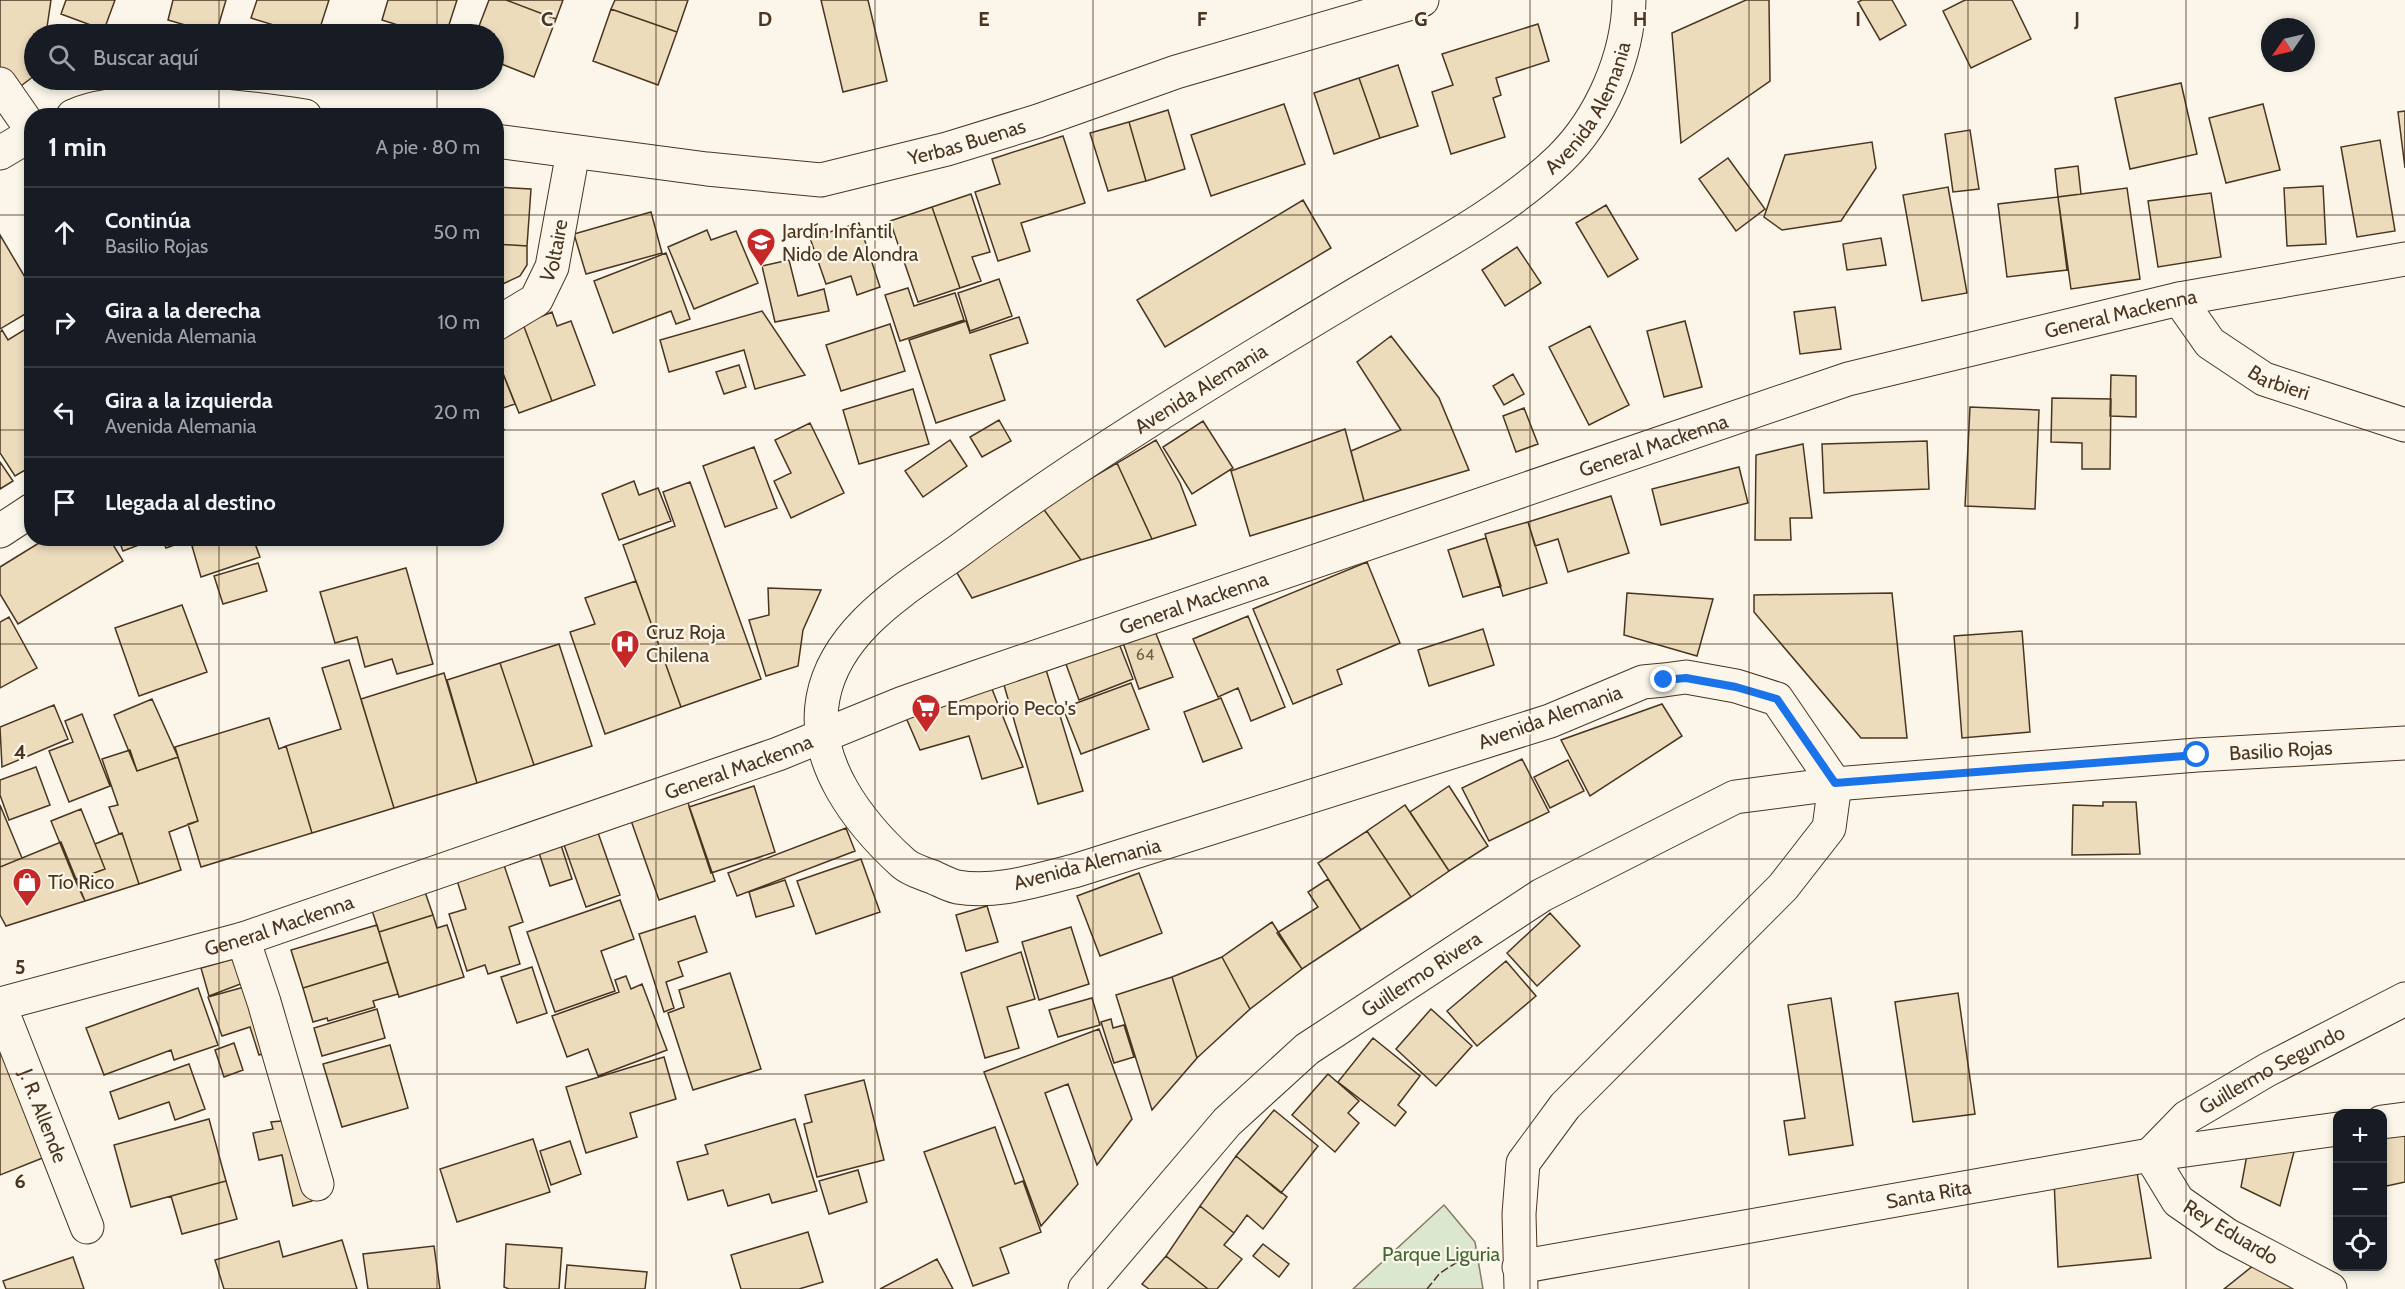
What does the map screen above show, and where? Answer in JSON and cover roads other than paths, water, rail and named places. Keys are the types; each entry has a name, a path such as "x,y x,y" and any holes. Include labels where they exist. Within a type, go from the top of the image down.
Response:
{"street":[{"name":"Yerbas Buenas","path":"504,142 821,180 947,149 1038,121 1176,72 1422,0"},
{"name":"Avenida Alemania","path":"1629,0 1628,29 1617,72 1592,117 1562,157 1503,204 1266,348 1026,500 898,595 844,646 822,699 823,738 836,780 867,829 908,867 957,887 1010,887 1074,871 1550,721 1643,682 1686,678 1736,687 1777,699 1835,783"},
{"path":"0,84 24,120"},
{"path":"91,108 157,103 214,108"},
{"path":"0,153 24,137"},
{"name":"Voltaire","path":"504,319 536,300 552,267 573,152"},
{"name":"General Mackenna","path":"0,1005 243,939 823,738 903,702 1848,379 2179,298 2405,259"},
{"name":"Barbieri","path":"2179,298 2210,343 2264,379 2405,426"},
{"path":"0,531 24,515"},
{"name":"Basilio Rojas","path":"1835,783 2197,755 2405,743"},
{"path":"1520,1278 1519,1214 1523,1163 1565,1106 1783,887 1829,828 1835,783"},
{"name":"Guillermo Rivera","path":"1085,1289 1227,1122 1307,1049 1542,895 1735,797 1835,783"},
{"path":"243,939 264,1002 317,1184"},
{"name":"Guillermo Segundo","path":"2150,1155 2187,1117 2267,1070 2405,999"},
{"name":"J. R. Allende","path":"0,1005 87,1227"},
{"path":"2387,1121 2405,1119"},
{"name":"Santa Rita","path":"1520,1278 2150,1155 2333,1130"},
{"name":"Rey Eduardo","path":"2150,1155 2178,1202 2227,1235 2330,1289"}],"place":[{"name":"Jardín Infantil Nido de Alondra","path":"761,268"},
{"name":"Cruz Roja Chilena","path":"625,670"},
{"name":"Emporio Peco's","path":"926,734"},
{"name":"Tío Rico","path":"27,908"}],"park label":[{"name":"Parque Liguria","path":"1441,1254"}]}
